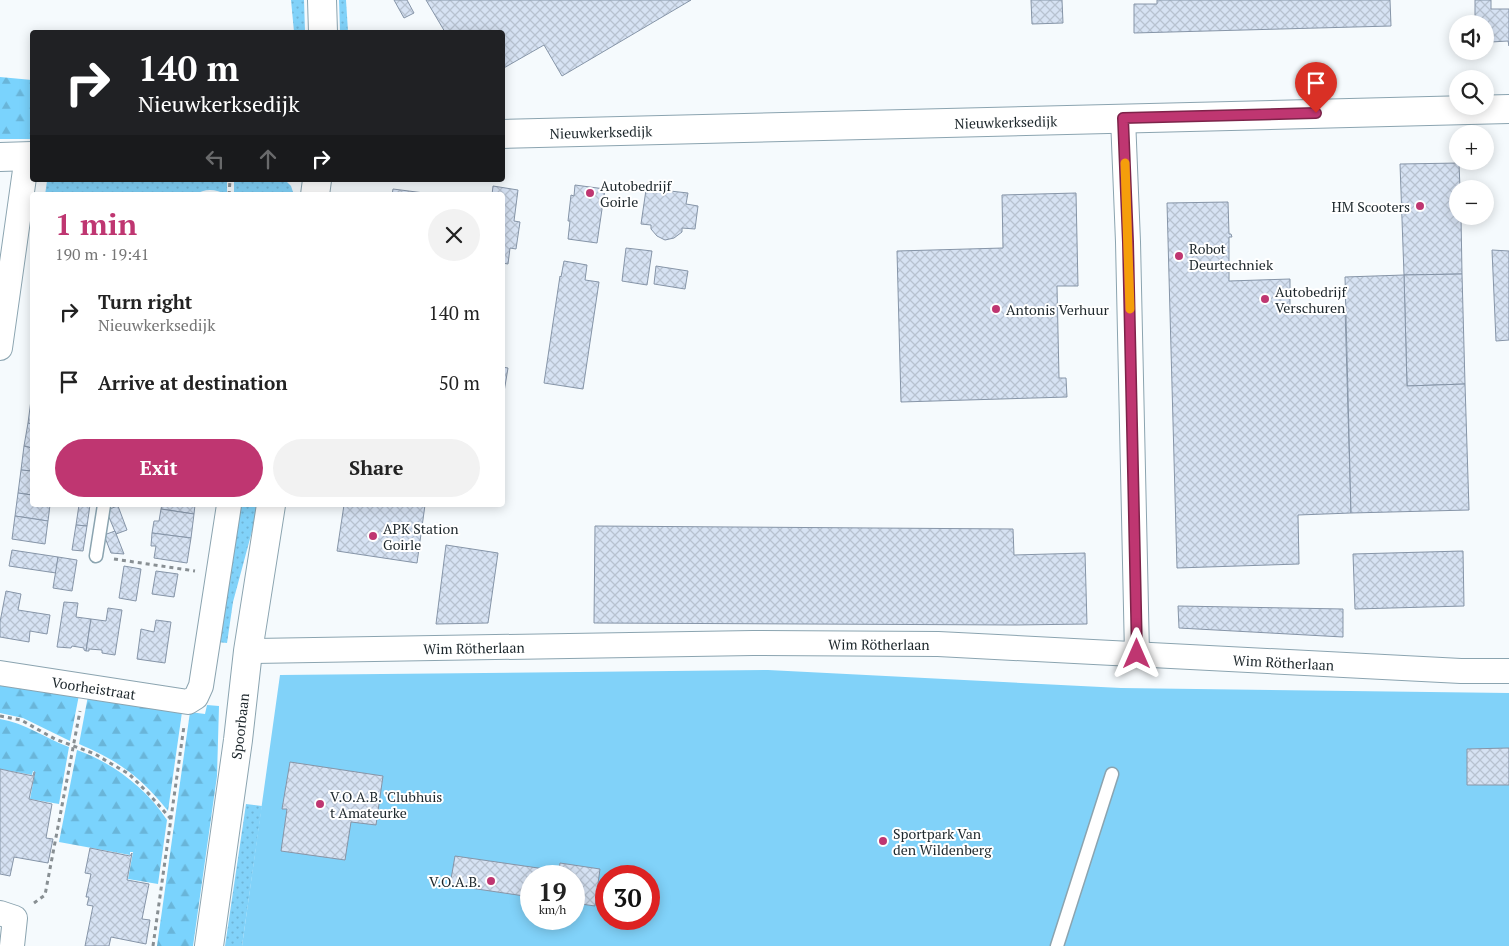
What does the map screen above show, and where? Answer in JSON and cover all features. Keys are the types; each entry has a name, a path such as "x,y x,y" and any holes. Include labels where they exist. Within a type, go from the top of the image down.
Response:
{"street":[{"path":"322,0 323,30"},
{"name":"Nieuwkerksedijk","path":"505,134 1509,109"},
{"path":"1123,118 1128,242 1137,654"},
{"path":"0,157 30,156 0,348"},
{"path":"188,702 196,697 201,686 229,507"},
{"name":"Spoorbaan","path":"208,946 238,740 248,650 271,507"},
{"name":"Wim Rötherlaan","path":"248,650 763,643 938,644 1509,671"},
{"name":"Voorheistraat","path":"0,673 188,702"},
{"path":"8,915 12,946"}],"lane":[{"path":"96,556 104,507"},
{"path":"1057,946 1112,774"}],"path":[{"path":"96,556 219,574"},
{"path":"8,915 46,895 85,686"},
{"path":"153,946 188,702"},
{"path":"0,716 21,720 55,739 95,754 128,774 148,792 171,820"}],"shaded area":[{"path":"291,0 304,0 305,30 294,30"},
{"path":"339,0 346,0 348,30 340,30"},
{"path":"47,182 227,182 227,192 210,190 201,192 45,192"},
{"path":"234,182 287,182 293,192 234,192"},
{"path":"236,507 257,507 233,602 227,643 217,642"},
{"name":"Sportpark Van den Wildenberg","path":"768,670 1121,688 1509,693 1509,946 242,946 280,675"},
{"path":"246,804 262,806 242,946 225,946"}],"green space":[{"path":"0,77 30,80 30,139 0,139"},
{"path":"0,682 79,695 70,741 23,718 0,713"},
{"path":"88,696 182,712 168,811 139,779 106,757 79,744"},
{"path":"207,705 219,706 217,776 193,946 157,946 190,712 205,714"},
{"path":"0,719 26,727 69,747 59,804 30,799 35,772 33,771 32,775 0,769"},
{"path":"77,750 116,769 128,778 149,797 167,820 158,884 128,879 133,852 130,852 130,855 59,842"}],"building":[{"path":"394,0 407,0 414,13 404,18"},
{"path":"426,0 691,0 562,76 544,45 505,67 505,30 444,30"},
{"path":"1031,0 1062,0 1063,23 1032,24"},
{"path":"1157,0 1390,0 1391,26 1134,33 1134,4 1157,4"},
{"path":"1475,0 1491,0 1491,9 1509,9 1509,46 1508,41 1494,42 1494,15 1475,15"},
{"path":"1449,163 1449,170 1459,170 1460,180 1449,180 1449,225 1461,225 1462,274 1404,275 1400,164"},
{"path":"647,183 662,185 661,190 688,193 686,204 698,206 695,229 682,228 682,232 674,238 665,240 657,236 651,229 651,225 641,224"},
{"path":"575,185 605,189 597,243 568,239 571,195 574,196"},
{"path":"493,186 518,190 514,221 520,222 516,249 510,248 508,264 505,264 505,192 492,192"},
{"path":"393,189 416,192 392,192"},
{"path":"1076,193 1078,286 1057,286 1059,378 1066,378 1067,397 901,402 897,251 1003,248 1002,195"},
{"path":"1228,202 1229,234 1232,237 1229,237 1229,281 1290,279 1290,309 1345,308 1351,513 1298,515 1299,564 1177,568 1167,203"},
{"path":"626,248 652,251 647,285 622,281"},
{"path":"1492,250 1509,251 1509,340 1496,341"},
{"path":"564,261 587,265 585,280 599,282 583,389 544,383 560,276"},
{"path":"656,266 688,271 685,289 654,284"},
{"path":"1462,274 1465,384 1407,386 1404,275"},
{"path":"1404,275 1407,386 1465,384 1469,510 1351,513 1345,277"},
{"path":"505,368 508,368 505,386"},
{"path":"30,408 30,424 28,423"},
{"path":"28,423 30,424 30,448 24,446"},
{"path":"24,446 30,448 30,471 21,470"},
{"path":"21,470 30,471 30,495 18,493"},
{"path":"18,493 30,495 30,507 50,507 48,521 15,516"},
{"path":"79,507 90,507 87,526 76,525"},
{"path":"118,507 127,530 116,534 106,510"},
{"path":"162,507 195,507 194,514 161,509"},
{"path":"344,507 425,507 417,563 337,551"},
{"path":"161,509 194,514 191,538 152,533 154,521 159,521"},
{"path":"15,516 48,521 45,544 12,539"},
{"path":"76,525 87,526 83,551 72,550"},
{"path":"595,526 1013,529 1014,555 1085,553 1087,624 594,623"},
{"path":"115,531 124,554 111,553 104,535"},
{"path":"152,533 191,538 187,563 154,558 156,546 151,546"},
{"path":"446,545 498,553 488,623 436,624"},
{"path":"12,550 58,557 56,573 9,566"},
{"path":"1463,551 1464,606 1355,609 1353,554"},
{"path":"58,557 77,560 72,591 53,588"},
{"path":"124,566 141,569 136,601 119,598"},
{"path":"156,571 178,574 174,597 152,594"},
{"path":"6,591 21,594 18,610 50,615 47,634 30,631 29,642 0,637 0,622"},
{"path":"64,602 78,603 76,617 91,619 86,651 84,648 72,646 71,648 57,647"},
{"path":"1178,606 1343,609 1343,637 1179,628"},
{"path":"108,608 122,610 115,655 102,653 102,650 89,649 89,651 86,651 91,619 106,621"},
{"path":"156,620 171,622 165,663 137,659 141,629 154,632"},
{"path":"1509,748 1509,785 1467,785 1467,749"},
{"path":"290,762 383,776 376,825 351,822 345,860 281,851 287,809 282,809"},
{"path":"0,769 33,776 35,772 29,799 52,804 46,838 53,839 48,863 14,857 10,876 0,874"},
{"path":"90,848 130,856 132,853 127,880 149,884 142,919 150,920 146,944 111,937 109,946 85,946 93,906 87,905 89,897 86,897 91,874 85,873"},
{"name":"V.O.A.B.","path":"455,856 520,865 520,895 450,885"},
{"name":"V.O.A.B.","path":"585,867 595,868 595,906 585,905"}],"slow traffic":[{"path":"1125,163 1130,309"}],"place":[{"name":"Autobedrijf Goirle","path":"590,193"},
{"name":"HM Scooters","path":"1420,206"},
{"name":"Robot Deurtechniek","path":"1179,256"},
{"name":"Autobedrijf Verschuren","path":"1265,299"},
{"name":"Antonis Verhuur","path":"996,309"},
{"name":"APK Station Goirle","path":"373,536"},
{"name":"V.O.A.B. 'Clubhuis t Amateurke","path":"320,804"},
{"name":"Sportpark Van den Wildenberg","path":"883,841"},
{"name":"V.O.A.B.","path":"491,881"}],"route":[{"path":"1137,654 1128,242 1123,118 1316,113"}]}
